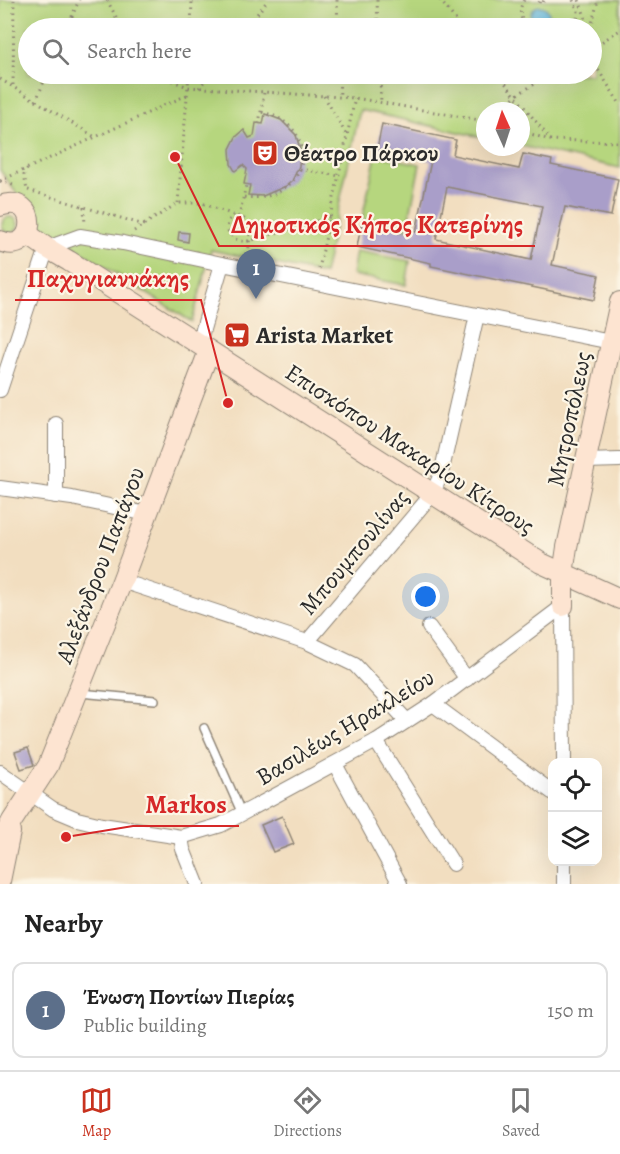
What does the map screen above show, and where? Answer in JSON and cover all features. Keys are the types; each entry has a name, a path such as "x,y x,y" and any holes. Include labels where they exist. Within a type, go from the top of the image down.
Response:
{"street":[{"path":"0,241 10,244 17,243 27,234 30,220 23,208 10,203 1,203"},
{"name":"Επισκόπου Μακαρίου Κίτρους","path":"27,234 541,563 620,599"},
{"path":"0,390 47,248 80,236 611,342"},
{"path":"204,347 222,264"},
{"name":"Μητροπόλεως","path":"564,758 563,574 620,302"},
{"name":"Μπουμπουλίνας","path":"308,642 433,493 441,474 477,315"},
{"name":"Αλεξάνδρου Παπάγου","path":"0,844 12,821 48,766 147,514 204,347"},
{"path":"56,424 56,496"},
{"path":"585,461 620,460"},
{"path":"0,488 56,496 147,514"},
{"path":"122,581 308,642 355,665 407,721"},
{"name":"Βασιλέως Ηρακλείου","path":"0,772 53,809 77,819 181,837 221,825 376,741 433,704 563,606"},
{"path":"429,627 467,679"},
{"path":"433,704 548,789"},
{"path":"376,741 453,864"},
{"path":"335,764 400,884"},
{"path":"0,881 12,821"},
{"path":"181,837 183,849 197,884"},
{"path":"564,866 564,884"}],"lane":[{"path":"77,692 155,700"},
{"path":"204,728 242,814"}],"path":[{"path":"13,86 14,0"},
{"path":"71,18 79,0"},
{"path":"107,0 117,18"},
{"path":"191,18 192,0"},
{"path":"254,18 268,0"},
{"path":"337,0 338,18"},
{"path":"377,0 378,18"},
{"path":"440,0 454,18"},
{"path":"521,18 520,8 525,0"},
{"path":"573,0 578,11 577,18"},
{"path":"579,0 586,18"},
{"path":"593,18 597,1"},
{"path":"602,41 620,30"},
{"path":"602,77 620,104"},
{"path":"0,79 94,137"},
{"path":"36,101 43,84"},
{"path":"180,84 199,88 355,98 476,119"},
{"path":"178,203 188,84"},
{"path":"199,88 202,84"},
{"path":"339,84 340,97"},
{"path":"380,84 381,104"},
{"path":"506,84 550,140"},
{"path":"509,102 535,84"},
{"path":"259,124 264,92"},
{"path":"381,94 391,105"},
{"path":"0,181 188,95"},
{"path":"324,96 347,135"},
{"path":"318,275 355,98"},
{"path":"244,197 260,198 274,194 293,183 300,169 302,149 297,134 282,120 261,112"},
{"path":"530,134 550,140 620,142"},
{"path":"27,168 24,175 27,190"},
{"path":"300,169 339,176"},
{"path":"0,181 144,225"},
{"path":"239,217 246,184"},
{"path":"126,237 178,203 202,203 244,219 250,234 247,260"},
{"path":"84,207 85,230"},
{"path":"234,215 228,221 227,229 232,238 239,242 330,217"}],"green space":[{"path":"0,0 620,0 620,168 530,148 530,102 476,102 476,136 360,110 324,274 211,250 192,322 38,224 0,170"},
{"path":"376,155 420,164 407,229 362,219"},
{"path":"7,217 13,217 18,225 16,231 7,233 2,228 2,222"},
{"path":"356,251 410,261 406,285 352,275"}],"water":[{"path":"540,6 548,12 548,18 532,18 531,15 534,9"}],"building":[{"name":"Θέατρο Πάρκου","path":"265,114 281,120 296,135 300,149 299,166 292,181 286,186 263,196 248,195 250,185 244,184 247,169 243,165 235,171 231,164 230,149 236,137 244,130 249,138 254,136 256,123 263,124"},
{"path":"382,124 456,140 453,155 519,169 522,156 530,155 552,160 551,165 618,179 611,216 565,207 552,265 599,275 594,300 431,266 431,263 357,247 362,221 416,232 431,161 377,149","holes":["447,187 542,206 531,260 436,239"]},
{"path":"179,232 189,233 188,242 178,240"},
{"path":"28,748 34,765 21,769 15,752"},
{"path":"282,816 294,844 273,852 261,825"}],"place":[{"name":"Θέατρο Πάρκου","path":"265,153"},
{"name":"Δημοτικός Κήπος Κατερίνης","path":"175,157"},
{"name":"Ένωση Ποντίων Πιερίας","path":"256,299"},
{"name":"Arista Market","path":"237,335"},
{"name":"Παχυγιαννάκης","path":"228,403"},
{"name":"Markos","path":"66,837"}]}
